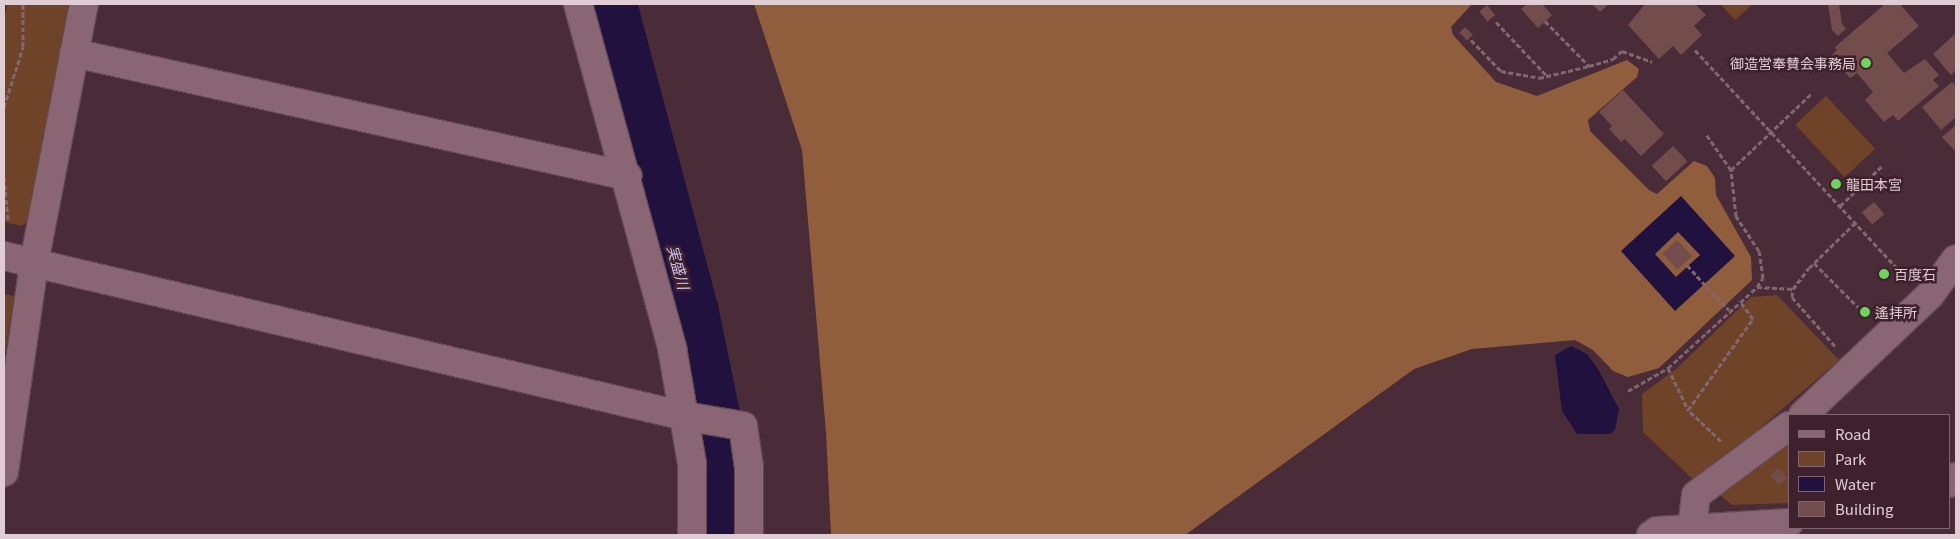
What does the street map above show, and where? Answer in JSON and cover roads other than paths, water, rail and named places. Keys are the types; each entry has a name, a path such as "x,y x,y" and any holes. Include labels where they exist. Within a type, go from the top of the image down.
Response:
{"street":[{"path":"4,472 34,263 84,4"},
{"path":"578,4 692,417 692,535"},
{"path":"74,54 627,176"},
{"path":"4,256 692,417 743,426 749,466 749,535"},
{"path":"1804,414 1930,295 1956,259"},
{"path":"1692,528 1696,496 1788,427"},
{"path":"1651,535 1657,531 1788,523"}],"water":[{"path":"1681,196 1735,256 1675,311 1621,251","holes":["1678,232 1700,255 1676,277 1655,254"]},
{"path":"1571,346 1587,354 1598,369 1619,409 1615,430 1610,434 1577,434 1562,411 1555,355"}],"waterway":[{"name":"実盛川","path":"609,4 691,312 719,448 715,535"}],"place":[{"name":"御造営奉賛会事務局","path":"1866,63"},
{"name":"龍田本宮","path":"1836,184"},
{"name":"百度石","path":"1884,274"},
{"name":"遙拝所","path":"1865,312"}]}
